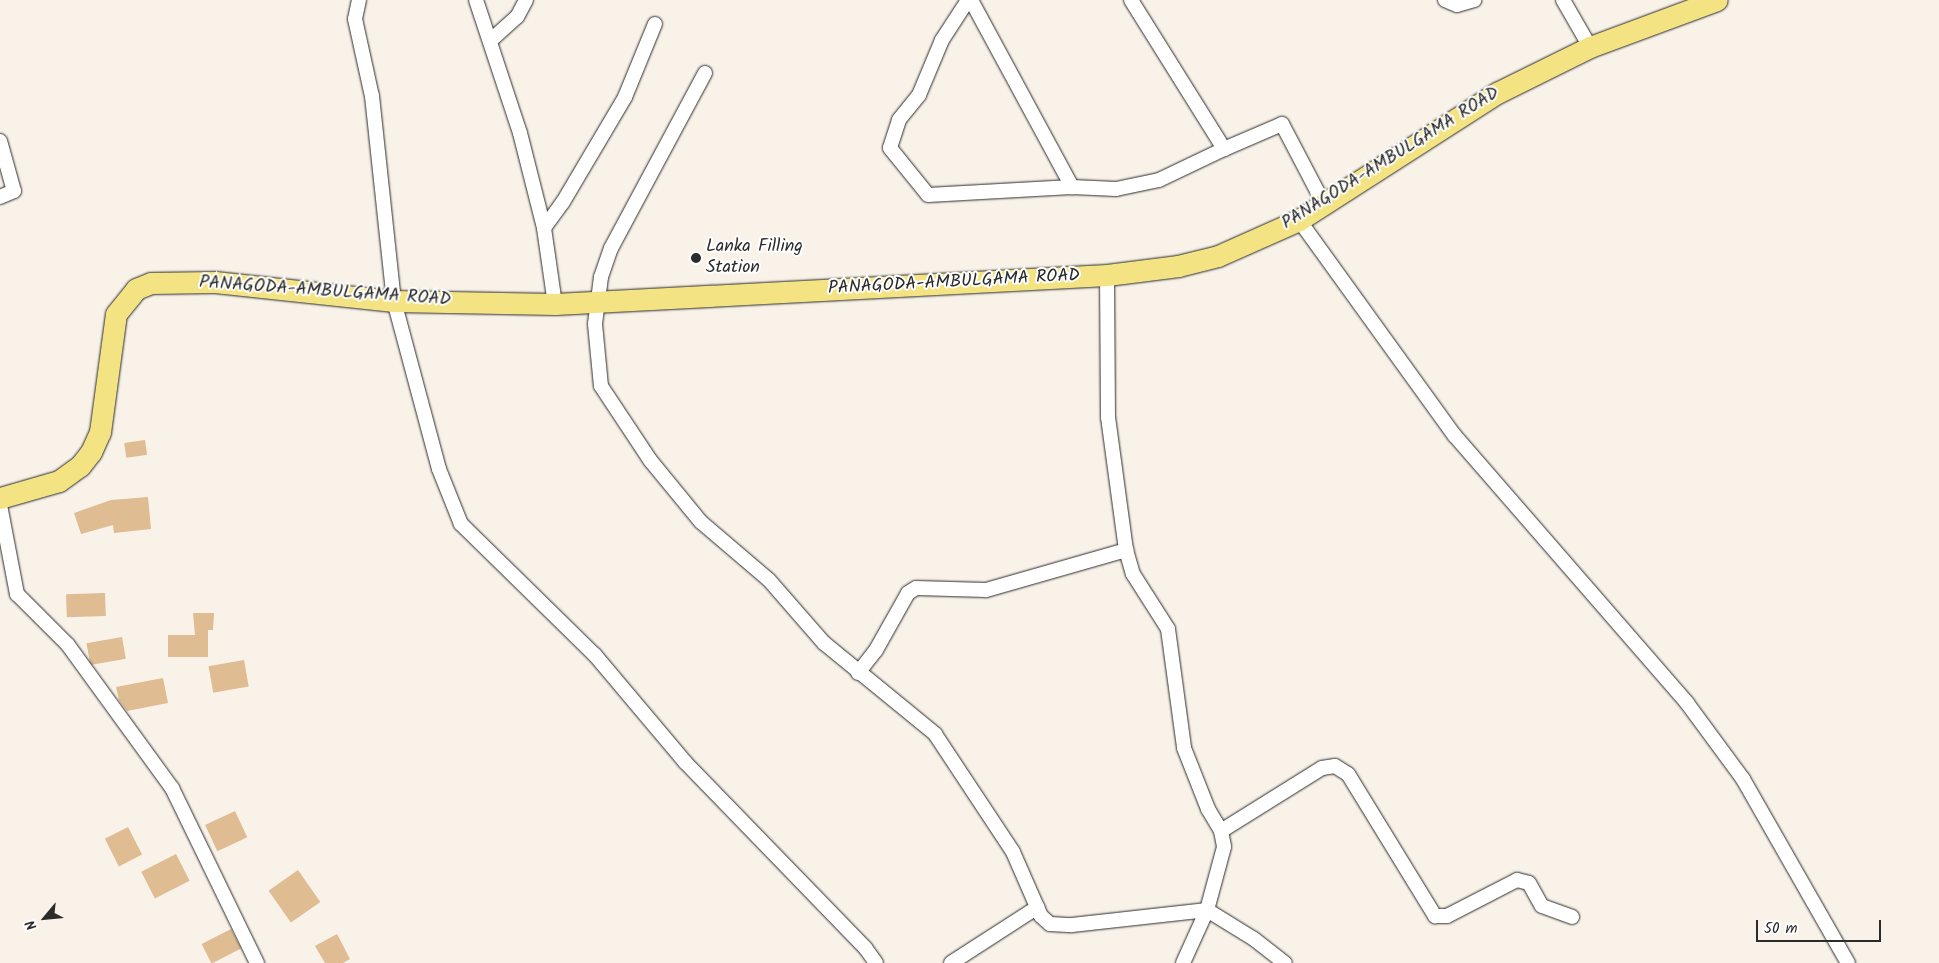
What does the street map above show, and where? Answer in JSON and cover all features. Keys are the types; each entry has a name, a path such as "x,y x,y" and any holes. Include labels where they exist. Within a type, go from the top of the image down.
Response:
{"main road":[{"name":"PANAGODA-AMBULGAMA ROAD","path":"0,498 59,481 80,466 91,452 100,432 116,314 136,290 159,282 215,282 394,301 555,304 1107,275 1178,266 1218,256 1299,220 1497,93 1590,47 1717,0"}],"street":[{"path":"359,0 355,19 372,96 394,301 439,468 461,524 595,656 685,762 866,949 876,963"},
{"path":"476,0 520,133 544,228 555,304"},
{"path":"490,41 517,17 526,0"},
{"path":"1072,187 970,0 942,40 920,95 900,120 890,148 928,195 1072,187 1116,189 1159,180 1282,124 1324,204"},
{"path":"1131,0 1224,150"},
{"path":"1444,0 1457,5 1474,0"},
{"path":"1563,0 1590,47"},
{"path":"544,228 563,202 624,98 655,24"},
{"path":"704,73 611,248 596,302 595,324 602,386 650,460 701,522 769,580 824,643 858,673 935,734 1013,852 1041,916 1050,924 1072,925 1207,910 1254,939 1285,963"},
{"path":"0,141 14,192 0,197"},
{"path":"1299,220 1455,436 1688,703 1743,779 1848,963"},
{"path":"1107,275 1108,417 1126,550 1133,574 1168,629 1184,748 1208,809 1221,831 1224,847 1207,910 1183,963"},
{"path":"0,505 17,594 68,645 172,788 258,963"},
{"path":"858,673 876,650 908,593 916,588 986,590 1126,550"},
{"path":"1221,831 1322,768 1334,766 1348,774 1435,916 1447,916 1517,880 1529,883 1542,906 1572,917"},
{"path":"951,963 1038,907"}],"building":[{"path":"145,440 147,455 126,458 124,443"},
{"path":"148,497 151,529 114,533 113,525 81,534 74,513 111,500"},
{"path":"105,593 106,616 67,617 66,594"},
{"path":"193,613 214,613 213,630 208,630 208,657 168,657 168,635 195,635"},
{"path":"122,637 126,659 90,665 87,643"},
{"path":"244,660 249,687 213,693 209,666"},
{"path":"163,678 168,703 127,711 119,700 116,687"},
{"path":"235,811 247,837 217,851 205,825"},
{"path":"128,827 142,855 119,866 105,839"},
{"path":"176,854 190,881 155,898 141,872"},
{"path":"298,870 320,902 291,923 269,891"},
{"path":"231,929 241,949 211,963 202,944"},
{"path":"337,934 350,959 343,963 325,963 315,946"}],"place":[{"name":"Lanka Filling Station","path":"696,258"}]}
